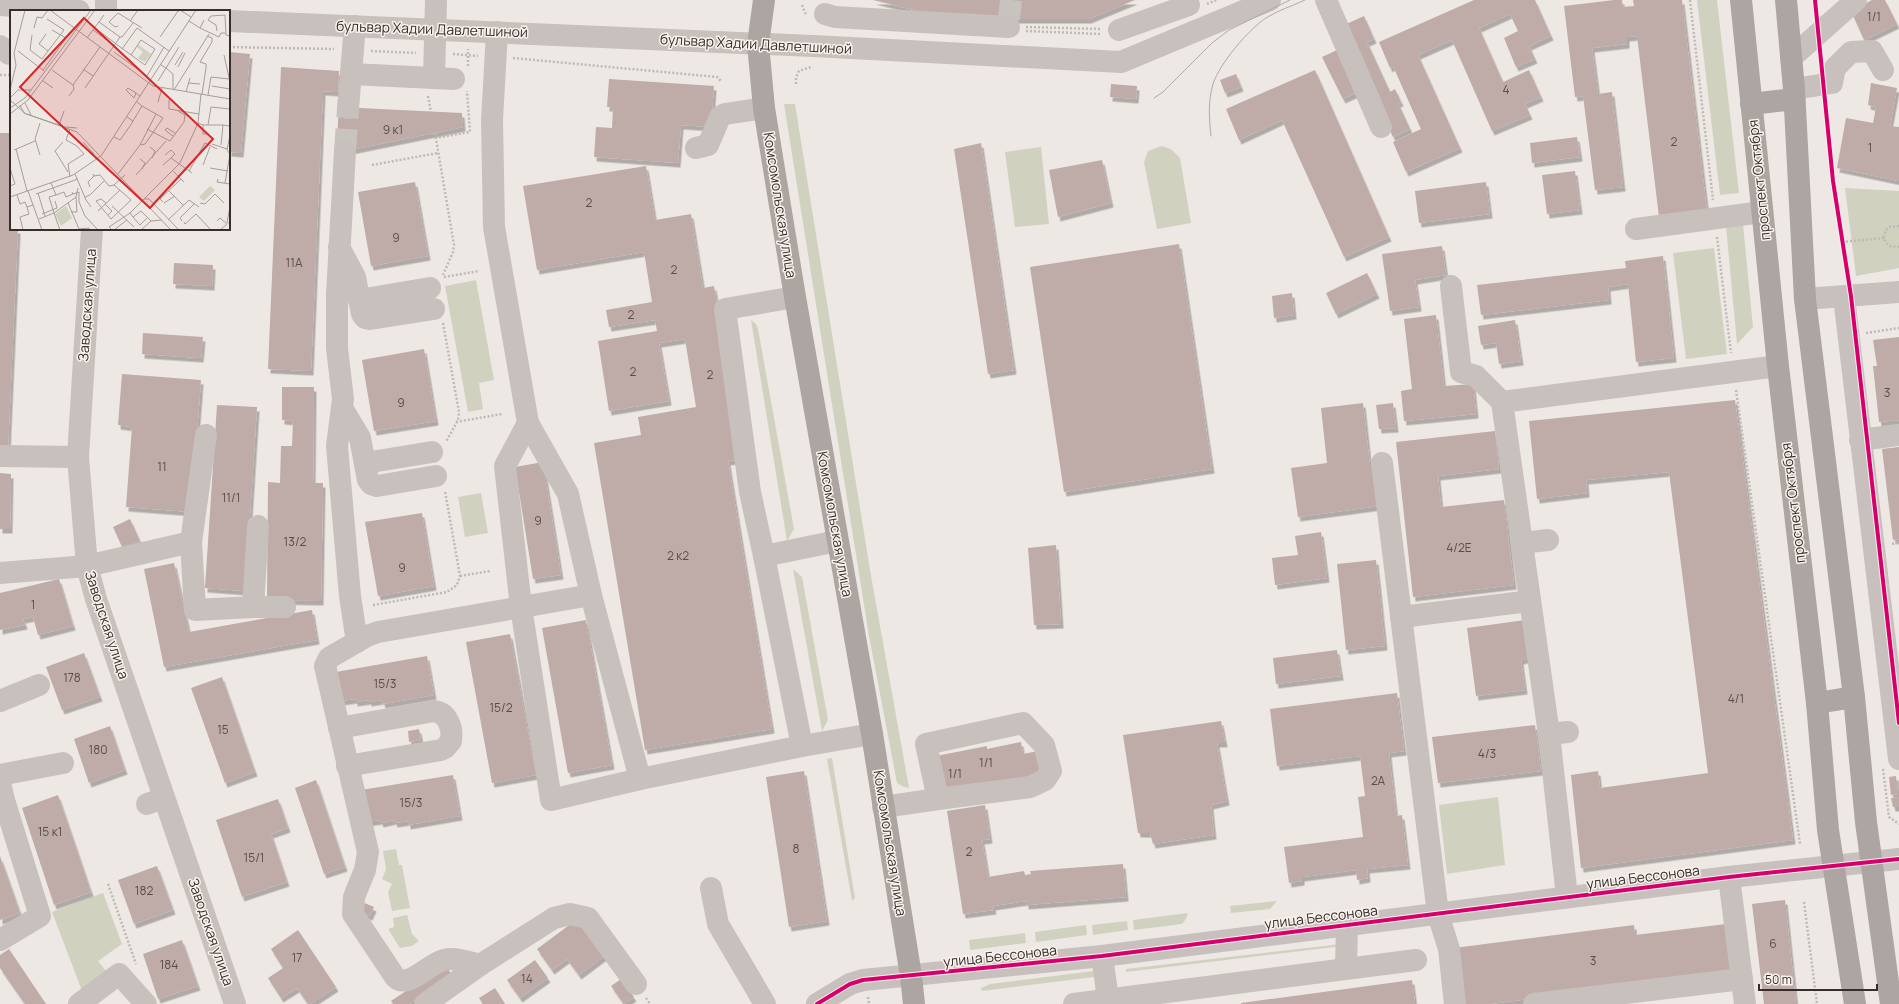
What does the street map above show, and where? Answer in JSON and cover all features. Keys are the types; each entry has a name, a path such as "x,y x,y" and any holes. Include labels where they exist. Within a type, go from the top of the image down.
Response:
{"main road":[{"name":"Комсомольская улица","path":"764,0 758,44 764,108 837,541 872,734 911,976 914,1004"},
{"name":"проспект Октября","path":"1741,0 1778,366 1817,703 1828,830 1855,1004"},
{"path":"1786,0 1794,94 1805,299 1854,697 1871,863 1891,1004"},
{"path":"1751,104 1794,94"},
{"path":"1817,703 1854,697"}],"street":[{"path":"351,74 444,78 435,54 436,0"},
{"name":"бульвар Хадии Давлетшиной","path":"230,21 822,46 1121,62 1270,0"},
{"path":"1326,0 1381,126"},
{"path":"1791,58 1855,0"},
{"path":"1119,30 1187,3 1198,30"},
{"path":"2,7 60,10"},
{"path":"826,7 835,17 907,21 1009,23 1006,56"},
{"path":"822,46 826,7"},
{"path":"904,50 907,21"},
{"path":"348,108 355,26"},
{"path":"497,32 492,120 494,227 528,423 568,494 591,595 640,779"},
{"path":"1794,94 1832,83 1835,68 1851,52 1872,51 1883,70"},
{"path":"696,148 708,145 720,117 725,114 764,108"},
{"path":"345,151 336,295 337,342 342,396 338,453 350,596 357,642"},
{"path":"1636,229 1762,212"},
{"name":"Заводская улица","path":"92,230 78,457 87,566 156,801 235,1004"},
{"path":"339,247 355,277 362,314 365,318 370,320 438,295"},
{"path":"1451,286 1461,372 1476,376 1502,402 1530,601 1558,733 1567,897"},
{"path":"1805,299 1899,292"},
{"path":"795,297 725,310 750,492 802,746"},
{"path":"1844,297 1860,440 1896,721 1899,759"},
{"path":"1502,402 1778,366"},
{"path":"342,408 360,438 368,480 374,485 441,483"},
{"path":"528,423 505,466 521,607 551,800 640,779 802,746 872,734"},
{"path":"1860,440 1899,434"},
{"path":"206,436 191,542 196,610 285,607"},
{"path":"365,463 439,447"},
{"path":"0,456 78,457"},
{"path":"1382,463 1438,914 1449,949 1455,1004"},
{"path":"253,607 258,526"},
{"path":"1522,543 1548,540"},
{"path":"764,556 837,541"},
{"path":"0,573 87,566 191,542"},
{"path":"480,965 456,959 444,959 431,965 408,980 401,981 395,977 356,919 352,909 354,897 366,865 368,852 338,728 325,666 329,658 378,632 591,595"},
{"path":"1401,617 1530,601"},
{"path":"0,701 39,685"},
{"path":"338,728 434,711 444,714 449,722 451,741 441,750 348,766"},
{"path":"884,807 1030,787 1045,780 1051,771 1044,745 1023,723 926,744 938,799"},
{"path":"0,775 63,763"},
{"path":"0,783 40,916 0,940"},
{"name":"улица Бессонова","path":"817,1004 850,984 864,980 1102,956 1729,877 1899,859"},
{"path":"1729,877 1745,1004"},
{"path":"711,888 718,924 765,1004"},
{"path":"425,1004 480,965 554,918 570,914 577,914 588,918 636,984"},
{"path":"1346,969 1347,924"},
{"path":"1102,956 1108,999"},
{"path":"1074,1004 1108,999 1190,997 1346,969 1416,960"},
{"path":"79,1004 119,974 146,1004"},
{"path":"1534,1004 1742,979"}],"path":[{"path":"1690,0 1733,372 1800,844"},
{"path":"1009,23 1119,30"},
{"path":"230,47 353,50 496,57 717,76 721,81"},
{"path":"796,84 796,77 799,71 811,67"},
{"path":"435,138 468,132"},
{"path":"434,133 454,245 438,295 459,412 456,422 439,447"},
{"path":"372,165 438,153"},
{"path":"1899,226 1889,227 1884,233 1884,238 1890,246 1899,247"},
{"path":"1841,234 1843,250"},
{"path":"1842,242 1884,238"},
{"path":"438,295 479,271"},
{"path":"1862,333 1899,328"},
{"path":"456,422 502,414"},
{"path":"373,605 447,592 457,585 460,576 441,483"},
{"path":"460,576 490,571"},
{"path":"1889,817 1899,824"},
{"path":"108,884 137,966"},
{"path":"1804,902 1817,1004"},
{"path":"868,997 869,1004"}],"green space":[{"path":"1697,0 1717,0 1739,193 1720,195"},
{"path":"784,104 795,104 870,570 909,788 897,783 869,636"},
{"path":"1162,146 1171,149 1180,158 1191,223 1157,229 1144,162 1148,151"},
{"path":"1041,147 1049,224 1015,227 1005,152"},
{"path":"1845,188 1899,191 1899,268 1856,276"},
{"path":"1743,224 1753,327 1737,344 1726,226"},
{"path":"1714,248 1727,354 1686,359 1673,253"},
{"path":"476,280 494,380 479,383 483,409 468,412 445,286"},
{"path":"751,320 756,324 758,329 794,529 787,541"},
{"path":"481,493 488,533 465,537 458,497"},
{"path":"793,569 802,577 828,720 822,731"},
{"path":"832,758 855,898 852,901 827,759"},
{"path":"1498,797 1505,865 1447,874 1439,805"},
{"path":"396,849 399,865 402,865 410,908 392,911 388,892 392,884 382,879 386,869 383,851"},
{"path":"103,893 122,944 98,961 111,977 84,996 52,912"},
{"path":"1277,901 1270,909 1231,913 1230,906"},
{"path":"1188,913 1182,924 1134,930 1133,920"},
{"path":"407,915 412,934 419,941 412,946 400,948 388,929 394,927 393,918"},
{"path":"1127,921 1128,930 1093,935 1092,925"},
{"path":"1086,925 1087,935 1036,942 1035,932"},
{"path":"1025,933 1026,943 970,950 969,940"},
{"path":"1341,944 1343,946 1126,972 1126,969"},
{"path":"1101,970 1102,976 982,991 981,988 990,984"}],"building":[{"path":"873,0 1135,0 1089,19 996,19 913,15 914,10"},
{"path":"1474,0 1535,0 1551,36 1529,46 1535,59 1516,67 1504,38 1518,31 1510,14 1479,28 1503,82 1529,70 1541,97 1525,104 1530,115 1492,131 1452,40 1418,55 1460,148 1406,172 1393,142 1421,129 1393,66 1390,68 1379,42"},
{"path":"1622,0 1623,7 1634,6 1633,0 1682,0 1707,212 1659,217 1637,36 1627,37 1627,44 1592,48 1598,94 1612,92 1623,187 1595,190 1583,96 1575,97 1564,6"},
{"path":"1872,0 1885,0 1897,24 1864,40 1851,11"},
{"path":"1364,16 1374,39 1367,42 1390,92 1395,89 1401,102 1398,103 1410,129 1393,137 1342,26"},
{"path":"1337,50 1358,92 1343,99 1322,57"},
{"path":"230,52 250,54 241,153 230,152"},
{"path":"281,67 339,71 338,92 323,91 311,371 268,369"},
{"path":"1315,70 1389,237 1344,257 1282,120 1239,140 1226,109"},
{"path":"1236,74 1241,87 1225,93 1220,80"},
{"path":"609,79 714,86 711,127 681,125 678,163 594,157 596,127 612,128 613,107 607,107"},
{"path":"1871,83 1897,88 1890,126 1899,127 1899,181 1837,168 1846,118 1873,123 1876,107 1868,105"},
{"path":"1111,84 1137,86 1136,99 1110,97"},
{"path":"339,107 462,113 463,127 336,153"},
{"path":"0,133 10,133 10,230 18,230 8,448 0,448"},
{"path":"1577,137 1580,157 1532,163 1530,143"},
{"path":"981,143 1014,370 988,374 954,149"},
{"path":"1102,160 1111,203 1058,217 1049,170"},
{"path":"646,166 655,220 691,214 703,288 714,286 742,459 728,461 772,729 645,750 594,443 641,435 638,417 696,407 685,339 659,343 669,401 609,411 598,341 657,331 655,320 609,327 606,310 652,302 644,252 537,270 523,186"},
{"path":"1575,171 1580,210 1547,214 1542,175"},
{"path":"415,182 428,256 371,266 358,192"},
{"path":"1486,182 1490,214 1419,223 1415,191"},
{"path":"1179,244 1212,469 1064,492 1030,267"},
{"path":"1442,246 1446,275 1415,280 1419,307 1390,311 1382,254"},
{"path":"1663,256 1674,358 1636,362 1628,284 1608,287 1609,300 1481,315 1477,285 1626,268 1625,261"},
{"path":"174,263 213,265 212,286 173,284"},
{"path":"1367,273 1377,294 1336,314 1326,293"},
{"path":"1292,293 1294,315 1274,318 1272,296"},
{"path":"1436,315 1444,386 1473,384 1476,414 1404,421 1401,391 1412,389 1404,319"},
{"path":"1515,320 1521,361 1499,364 1496,343 1481,345 1478,326"},
{"path":"143,333 203,337 201,358 142,354"},
{"path":"1899,337 1899,420 1879,422 1873,366 1877,366 1873,340"},
{"path":"424,349 436,421 374,431 362,360"},
{"path":"122,374 201,380 191,512 126,507 132,427 118,425"},
{"path":"282,387 314,387 313,483 323,483 321,601 267,600 268,482 280,483 281,446 292,446 293,421 282,420"},
{"path":"1735,400 1793,840 1581,868 1571,775 1598,771 1600,788 1708,773 1669,472 1586,480 1587,493 1537,499 1529,421"},
{"path":"1363,403 1370,467 1374,466 1379,506 1298,517 1291,468 1327,463 1321,408"},
{"path":"1393,403 1396,428 1379,429 1376,405"},
{"path":"217,405 257,407 245,591 205,588"},
{"path":"1495,431 1499,469 1438,476 1441,507 1504,500 1514,585 1413,597 1396,442"},
{"path":"1899,447 1899,539 1893,540 1882,449"},
{"path":"543,462 561,575 533,579 515,467"},
{"path":"0,473 11,474 10,529 0,529"},
{"path":"422,513 434,586 378,596 365,522"},
{"path":"130,519 140,541 123,549 113,527"},
{"path":"1321,532 1327,578 1275,585 1272,558 1298,555 1295,536"},
{"path":"1056,545 1061,624 1034,625 1028,548"},
{"path":"1376,560 1385,646 1346,650 1337,564"},
{"path":"174,563 189,632 312,610 317,640 164,667 144,569"},
{"path":"59,579 73,626 38,635 33,617 23,619 25,625 0,630 0,593"},
{"path":"586,620 612,765 568,773 542,628"},
{"path":"1525,620 1530,658 1521,660 1525,690 1476,696 1467,628"},
{"path":"510,634 536,775 492,783 466,642"},
{"path":"1337,650 1341,676 1276,684 1273,658"},
{"path":"84,653 100,697 62,710 46,667"},
{"path":"427,656 434,695 383,704 382,700 369,702 369,700 355,702 355,699 341,701 336,672"},
{"path":"222,677 255,772 225,783 191,688"},
{"path":"1397,693 1404,751 1389,753 1396,816 1402,815 1408,865 1367,869 1368,878 1357,880 1356,870 1302,877 1302,881 1289,883 1284,847 1363,837 1358,797 1365,796 1360,756 1277,766 1270,709"},
{"path":"1221,721 1225,743 1217,743 1227,801 1211,805 1214,835 1153,844 1150,833 1138,833 1123,735"},
{"path":"1535,725 1541,771 1438,783 1432,737"},
{"path":"110,726 125,770 89,783 74,739"},
{"path":"419,729 421,740 409,742 408,731"},
{"path":"1021,742 1023,754 1038,751 1041,770 1035,771 1037,778 938,792 931,757 987,746 987,749"},
{"path":"804,771 827,921 789,927 766,777"},
{"path":"453,775 460,816 408,825 408,821 395,823 394,820 381,823 380,820 367,822 361,790"},
{"path":"1896,776 1898,794 1891,795 1889,777"},
{"path":"316,780 345,867 324,874 295,788"},
{"path":"58,795 91,892 54,905 22,808"},
{"path":"1899,797 1899,807 1893,807 1891,798"},
{"path":"278,799 288,828 271,834 287,882 242,897 216,820"},
{"path":"985,805 990,839 982,840 988,877 1024,871 1025,875 1031,874 1030,871 1123,864 1126,897 1026,905 1026,901 993,906 994,910 963,914 947,811"},
{"path":"0,856 20,913 0,920"},
{"path":"157,866 173,910 134,924 118,880"},
{"path":"1785,900 1796,1004 1764,1004 1752,904"},
{"path":"362,902 374,907 370,916 358,911"},
{"path":"580,917 607,954 579,975 567,959 552,970 537,949"},
{"path":"1726,924 1732,974 1696,977 1490,1004 1461,1004 1454,948 1634,925 1635,935"},
{"path":"298,930 336,987 310,1004 308,1004 297,988 281,998 268,978 283,968 271,949"},
{"path":"182,940 198,986 158,999 143,954"},
{"path":"9,949 46,1004 25,1004 0,968 0,955"},
{"path":"535,960 548,978 520,998 507,980"},
{"path":"445,965 452,975 409,1004 393,1004 391,1001"},
{"path":"621,979 634,997 624,1004 611,986"},
{"path":"1412,980 1415,1004 1241,1004 1241,1003"},
{"path":"495,988 505,1004 483,1004 479,998"}],"tunnel":[{"path":"1009,19 1011,0"},
{"path":"345,151 348,108"}],"tram line":[{"path":"1154,98 1163,92 1212,43 1229,30 1290,0"},
{"path":"1211,136 1209,110 1211,90 1228,57 1259,23 1275,13 1305,0"}],"cycle path":[{"path":"1815,0 1833,181 1851,296 1899,723"},
{"path":"817,1004 850,984 863,980 1102,956 1729,877 1899,859"}]}
